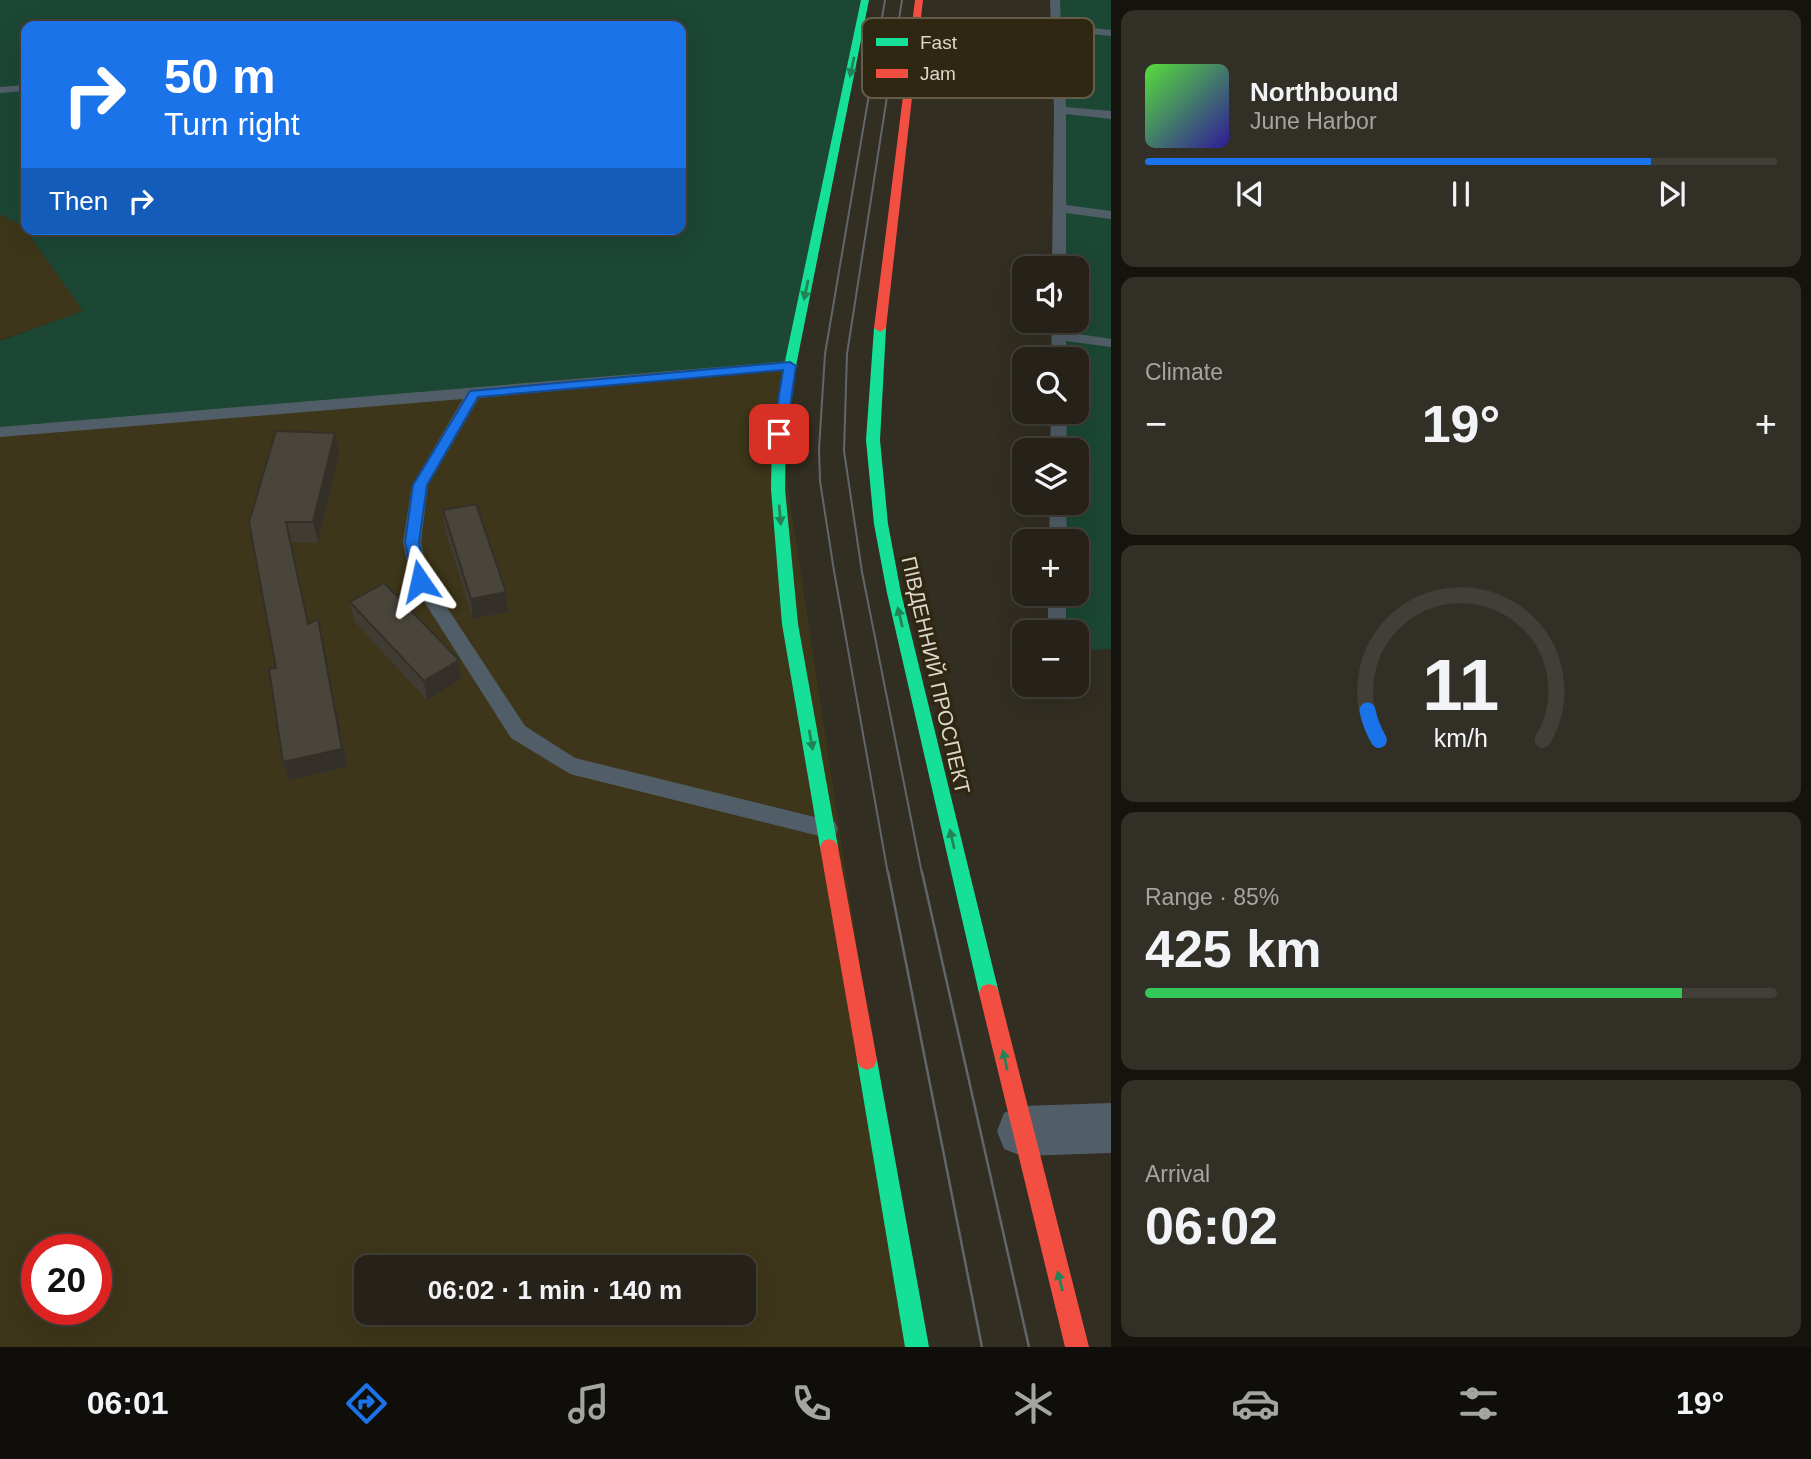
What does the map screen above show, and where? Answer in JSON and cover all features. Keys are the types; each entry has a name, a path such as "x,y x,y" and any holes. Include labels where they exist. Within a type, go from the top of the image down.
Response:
{"main road":[{"path":"865,0 790,366 779,434 778,489 790,624 917,1347"},
{"name":"ПІВДЕННИЙ ПРОСПЕКТ","path":"917,18 919,0"},
{"name":"ПІВДЕННИЙ ПРОСПЕКТ","path":"907,98 878,343 873,440 881,524 894,593 1021,1131 1077,1347"}],"street":[{"path":"1021,1131 1111,1128"}],"lane":[{"path":"1055,0 1055,18"},
{"path":"0,90 21,88"},
{"path":"1059,98 1059,256"},
{"path":"1060,110 1111,116"},
{"path":"1059,208 1111,215"},
{"path":"1076,333 1111,343"},
{"path":"0,432 790,366"},
{"path":"474,394 420,485 412,542 420,581 518,732 570,765 827,829"}],"shaded area":[{"path":"0,214 21,225 21,235 29,235 83,311 0,340"},
{"path":"790,366 780,434 917,1347 0,1347 0,432"}],"green space":[{"path":"0,0 865,0 790,366 0,432 0,341 83,311 29,235 686,235 686,21 21,21 21,225 0,214"},
{"path":"1055,0 1111,0 1111,649 1089,650 1089,620 1060,620 1060,606 1089,606 1089,529 1060,529 1060,515 1089,515 1089,438 1060,438 1059,424 1089,424 1089,347 1059,347 1059,333 1089,333 1089,256 1059,256 1056,98 1094,98 1094,18 1055,18"}],"building":[{"path":"276,431 335,433 313,522 286,522 308,624 318,619 342,749 283,762 269,669 276,668 249,522"},
{"path":"476,504 506,592 471,599 443,510"},
{"path":"384,583 459,660 424,681 350,602"}],"tram line":[{"path":"882,18 885,0"},
{"path":"899,18 902,0"},
{"path":"868,98 825,354 819,449 820,481 834,571 888,874"},
{"path":"887,98 847,354 844,451 862,572 922,874"},
{"path":"888,872 982,1347"},
{"path":"922,872 1029,1347"}],"traffic: fast":[{"path":"829,847 790,624 778,489 779,434 790,366 865,0"},
{"path":"880,328 873,440 881,524 894,593 989,993"},
{"path":"867,1060 917,1347"}],"traffic: jam":[{"path":"917,18 919,0"},
{"path":"880,328 907,98"},
{"path":"829,847 867,1060"},
{"path":"989,993 1077,1347"}],"route":[{"path":"420,581 412,542 420,485 474,394 790,366 779,434"}]}
